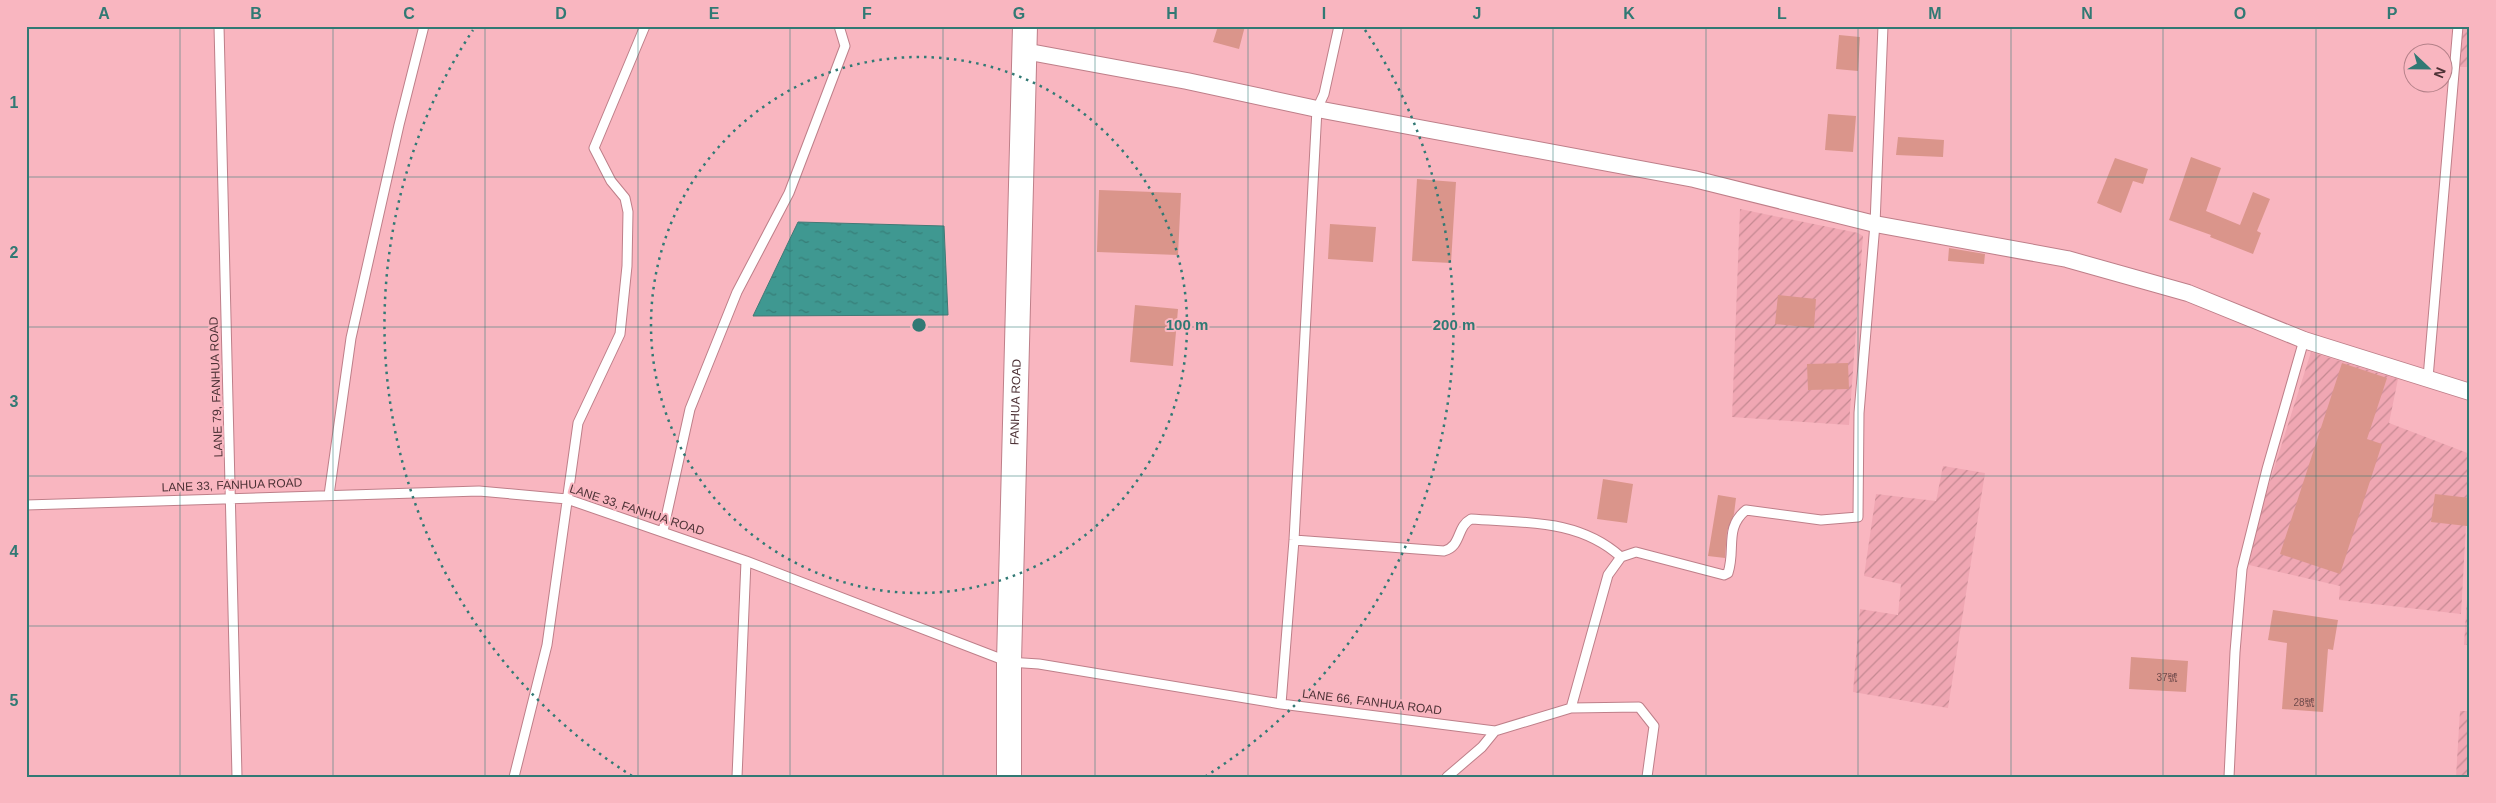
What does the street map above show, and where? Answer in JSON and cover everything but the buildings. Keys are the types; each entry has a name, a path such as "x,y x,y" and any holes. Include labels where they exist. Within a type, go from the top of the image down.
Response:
{"main road":[{"name":"FANHUA ROAD","path":"1009,777 1009,662 1025,26"}],"street":[{"path":"1024,51 1187,81 1316,109 1694,179 1875,224 2068,259 2188,293 2304,340 2470,392"}],"lane":[{"name":"LANE 79, FANHUA ROAD","path":"219,26 237,777"},
{"path":"329,495 351,338 399,125 424,26"},
{"path":"514,777 547,645 578,423 620,334 627,266 628,212 625,198 611,181 594,148 645,26"},
{"path":"663,531 690,410 737,292 789,193 845,46 839,26"},
{"path":"1281,704 1294,540 1316,109 1324,94 1339,26"},
{"path":"1571,708 1608,575 1621,557 1636,552 1724,576 1728,573 1731,565 1735,518 1746,510 1821,520 1858,517 1860,413 1875,224 1883,26"},
{"path":"2428,378 2458,26"},
{"path":"2229,777 2235,652 2242,569 2267,469 2304,340"},
{"name":"LANE 33, FANHUA ROAD","path":"26,505 231,497 479,491 567,499 746,561 1009,662"},
{"path":"1294,540 1444,551 1456,544 1462,526 1471,519 1568,527 1606,543 1621,557"},
{"path":"737,777 746,561"},
{"name":"LANE 66, FANHUA ROAD","path":"1009,662 1039,664 1281,704 1495,731 1571,708 1639,707 1654,726 1646,777"},
{"path":"1447,777 1482,747 1495,731"}],"shaded area":[{"path":"2458,26 2470,26 2470,67 2455,67"},
{"path":"1740,209 1858,233 1863,236 1849,425 1732,417"},
{"path":"2311,352 2398,379 2389,423 2470,454 2461,614 2339,600 2340,586 2249,565 2258,519"},
{"path":"1943,466 1985,473 1948,708 1853,692 1860,609 1898,615 1901,584 1864,576 1876,494 1936,501"},
{"path":"2469,568 2470,645 2464,645"},
{"path":"2460,711 2470,711 2470,777 2456,777"}],"water":[{"path":"798,222 944,226 948,315 753,316"}]}
